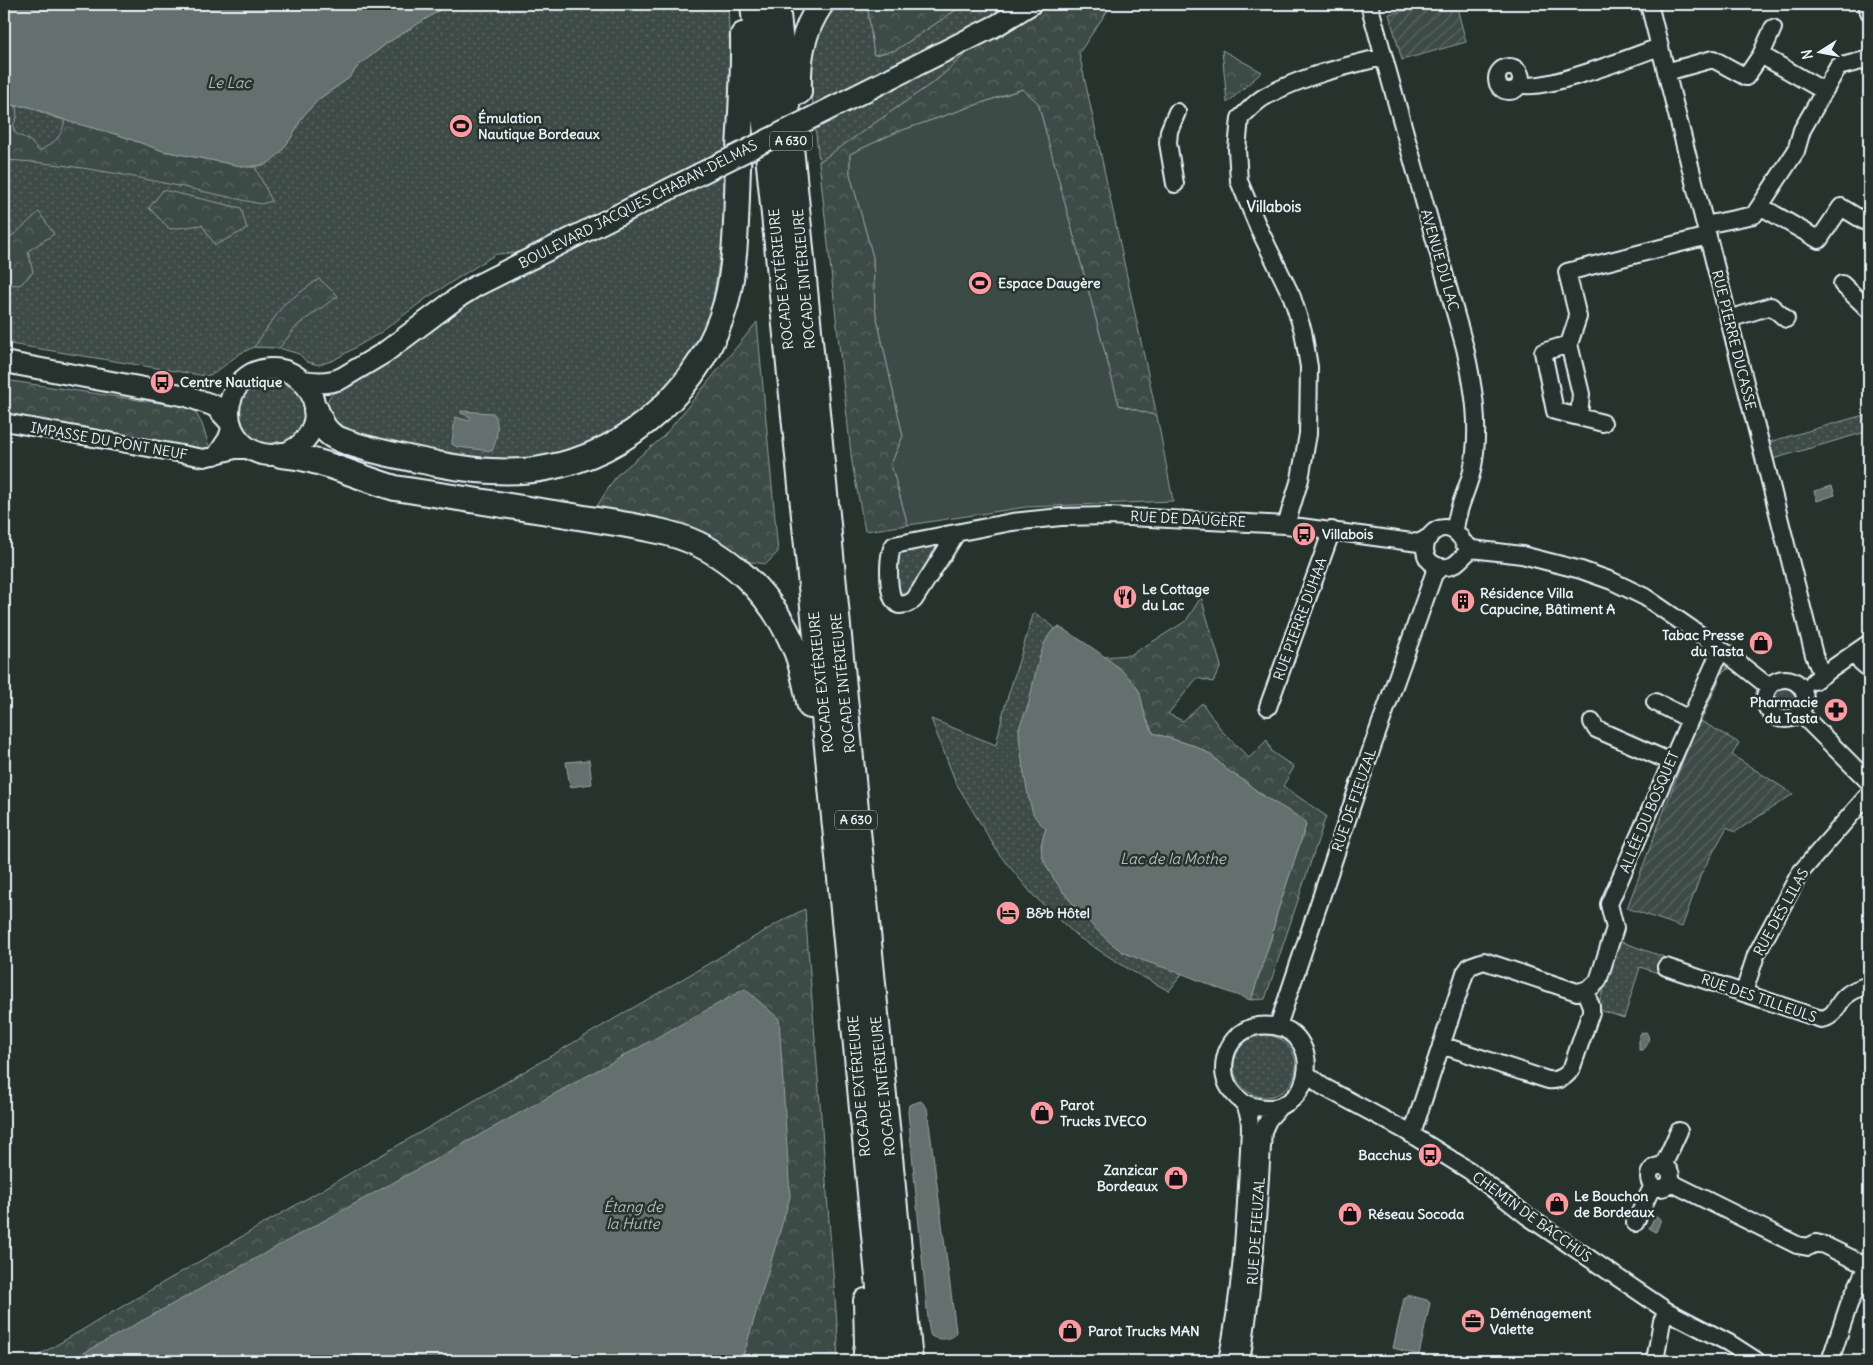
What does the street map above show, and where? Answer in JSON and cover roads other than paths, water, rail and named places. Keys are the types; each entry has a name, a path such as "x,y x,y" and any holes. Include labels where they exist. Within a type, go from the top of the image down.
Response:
{"highway":[{"path":"316,410 328,432 340,440 390,454 439,464 470,470 500,472 547,468 583,458 636,430 664,407 681,389 708,348 726,303 736,223 744,52 742,4"},
{"name":"ROCADE EXTÉRIEURE","path":"753,4 886,1361"},
{"name":"ROCADE INTÉRIEURE","path":"777,4 910,1361"},
{"path":"804,279 798,66 802,43 813,15 821,4"},
{"path":"281,454 302,456 395,488 586,518 668,534 696,543 727,562 747,577 763,594 780,618 796,651 802,667 838,857"},
{"path":"856,1054 867,1344 865,1361"}],"main road":[{"name":"BOULEVARD JACQUES CHABAN-DELMAS","path":"316,410 325,393 336,381 384,353 476,286 969,39 1031,4"},
{"path":"4,362 187,396 217,397 234,391"},
{"path":"187,396 214,406 230,423 242,443 251,450 270,455 292,451 307,438 312,429 316,410 312,394 303,381 284,370 272,368 261,370 245,378 234,391 229,404 230,423"},
{"name":"BOULEVARD JACQUES CHABAN-DELMAS","path":"303,381 324,383 336,381"}],"street":[{"name":"AVENUE DU LAC","path":"1369,4 1465,348 1473,386 1477,417 1476,444 1459,537"},
{"name":"RUE PIERRE DUCASSE","path":"1649,4 1814,654 1822,676"},
{"path":"1867,4 1869,12"},
{"path":"1666,72 1713,59 1746,77 1761,55 1773,28"},
{"path":"1520,84 1526,87 1604,68 1659,47"},
{"path":"1761,55 1824,91"},
{"path":"1286,525 1300,479 1308,434 1309,367 1303,330 1292,297 1259,229 1239,180 1237,149 1240,118 1264,96 1294,83 1357,63 1383,57"},
{"path":"1579,417 1581,394 1569,344 1578,317 1567,272 1754,216 1796,151 1802,130 1838,67 1869,59"},
{"path":"1174,184 1168,142 1169,131 1177,112"},
{"path":"1760,206 1819,240 1840,206 1869,224"},
{"path":"1842,284 1869,310"},
{"path":"1729,318 1771,306 1786,319"},
{"path":"1569,344 1543,352 1555,412 1603,424"},
{"name":"IMPASSE DU PONT NEUF","path":"4,422 197,457 215,456 235,450 251,450"},
{"path":"215,456 227,438 230,423"},
{"name":"RUE DE DAUGÈRE","path":"956,534 914,600 907,604 898,605 893,600 891,591 890,555 894,545 1012,522 1061,517 1109,516 1286,525 1332,530 1430,556"},
{"name":"RUE PIERRE DUHAA","path":"1268,707 1332,530"},
{"path":"1459,537 1458,562 1450,566 1430,556 1435,531 1459,537 1522,555 1582,570 1645,597 1721,650 1768,687"},
{"name":"RUE DE FIEUZAL","path":"1226,1361 1236,1308 1242,1255 1250,1119 1244,1103 1232,1092 1224,1071 1225,1057 1230,1044 1239,1034 1251,1027 1264,1025 1278,1026 1355,793 1430,556"},
{"path":"1803,689 1854,655 1869,642"},
{"name":"ALLÉE DU BOSQUET","path":"1585,991 1598,981 1615,928 1609,904 1721,650"},
{"path":"1854,655 1869,668"},
{"path":"1783,678 1795,681 1803,689 1805,701 1800,713 1788,719 1775,717 1770,712 1765,700 1768,687 1778,680 1783,678"},
{"path":"1655,702 1689,719"},
{"path":"1800,713 1869,782"},
{"path":"1592,722 1596,729 1671,762"},
{"name":"RUE DES LILAS","path":"1744,992 1756,955 1800,873 1869,794"},
{"path":"1412,1134 1441,1045 1465,973 1470,966 1476,962 1484,961 1569,990 1585,991 1591,1006 1591,1012 1572,1067 1567,1075 1560,1079 1548,1080 1441,1045"},
{"name":"RUE DES TILLEULS","path":"1666,967 1744,992 1821,1020 1835,1013 1846,995 1869,985"},
{"path":"1278,1026 1298,1040 1304,1050 1307,1074"},
{"name":"RUE DE FIEUZAL","path":"1241,1361 1249,1313 1263,1130 1268,1120 1280,1106 1298,1094 1307,1074"},
{"name":"CHEMIN DE BACCHUS","path":"1307,1074 1322,1086 1412,1134 1470,1171 1527,1216 1667,1311 1730,1343 1757,1361"},
{"path":"1244,1103 1262,1108 1280,1106"},
{"path":"1663,1166 1679,1131"},
{"path":"1656,1166 1663,1166 1670,1172 1670,1182 1662,1187 1653,1185 1650,1180 1650,1173 1656,1166"},
{"path":"1670,1182 1797,1245 1808,1247 1816,1243 1824,1245 1868,1264 1849,1304 1830,1361"},
{"path":"1635,1223 1653,1185"},
{"path":"1655,1361 1662,1321 1667,1311"},
{"path":"1837,1339 1837,1361"}],"water":[{"name":"Le Lac","path":"4,4 446,4 437,12 387,43 358,66 349,78 319,99 303,116 281,152 270,162 247,167 163,151 119,135 70,122 27,106 4,103"},
{"path":"461,411 492,413 495,415 497,433 492,451 457,447 452,444 455,417 469,421 471,417 461,413"},
{"path":"1832,486 1835,495 1817,501 1814,491"},
{"name":"Lac de la Mothe","path":"1059,627 1113,663 1132,681 1138,689 1145,715 1153,733 1195,746 1210,754 1227,770 1245,781 1260,794 1304,820 1306,825 1251,1000 1139,959 1115,947 1077,909 1046,866 1041,848 1046,829 1032,811 1022,762 1019,731 1028,706 1042,650 1052,631"},
{"path":"589,760 592,784 570,787 566,762"},
{"name":"Étang de la Hutte","path":"745,989 779,1019 790,1197 745,1350 740,1361 69,1361"},
{"path":"1646,1032 1649,1039 1643,1050 1639,1050 1639,1036 1641,1033"},
{"path":"921,1101 927,1108 956,1331 954,1336 945,1339 931,1336 929,1329 908,1112 909,1105"},
{"path":"1655,1216 1661,1219 1656,1232 1649,1228"},
{"path":"1407,1295 1427,1300 1430,1303 1419,1355 1393,1348 1404,1299"}],"place":[{"name":"Émulation Nautique Bordeaux","path":"461,126"},
{"name":"Espace Daugère","path":"980,283"},
{"name":"Centre Nautique","path":"162,382"},
{"name":"Villabois","path":"1304,534"},
{"name":"Le Cottage du Lac","path":"1125,597"},
{"name":"Résidence Villa Capucine, Bâtiment A","path":"1463,601"},
{"name":"Tabac Presse du Tasta","path":"1761,643"},
{"name":"Pharmacie du Tasta","path":"1836,710"},
{"name":"B&b Hôtel","path":"1008,913"},
{"name":"Parot Trucks IVECO","path":"1042,1113"},
{"name":"Bacchus","path":"1430,1155"},
{"name":"Zanzicar Bordeaux","path":"1176,1178"},
{"name":"Le Bouchon de Bordeaux","path":"1557,1204"},
{"name":"Réseau Socoda","path":"1350,1214"},
{"name":"Déménagement Valette","path":"1473,1321"},
{"name":"Parot Trucks MAN","path":"1070,1331"}],"district":[{"name":"Villabois","path":"1274,207"}]}
